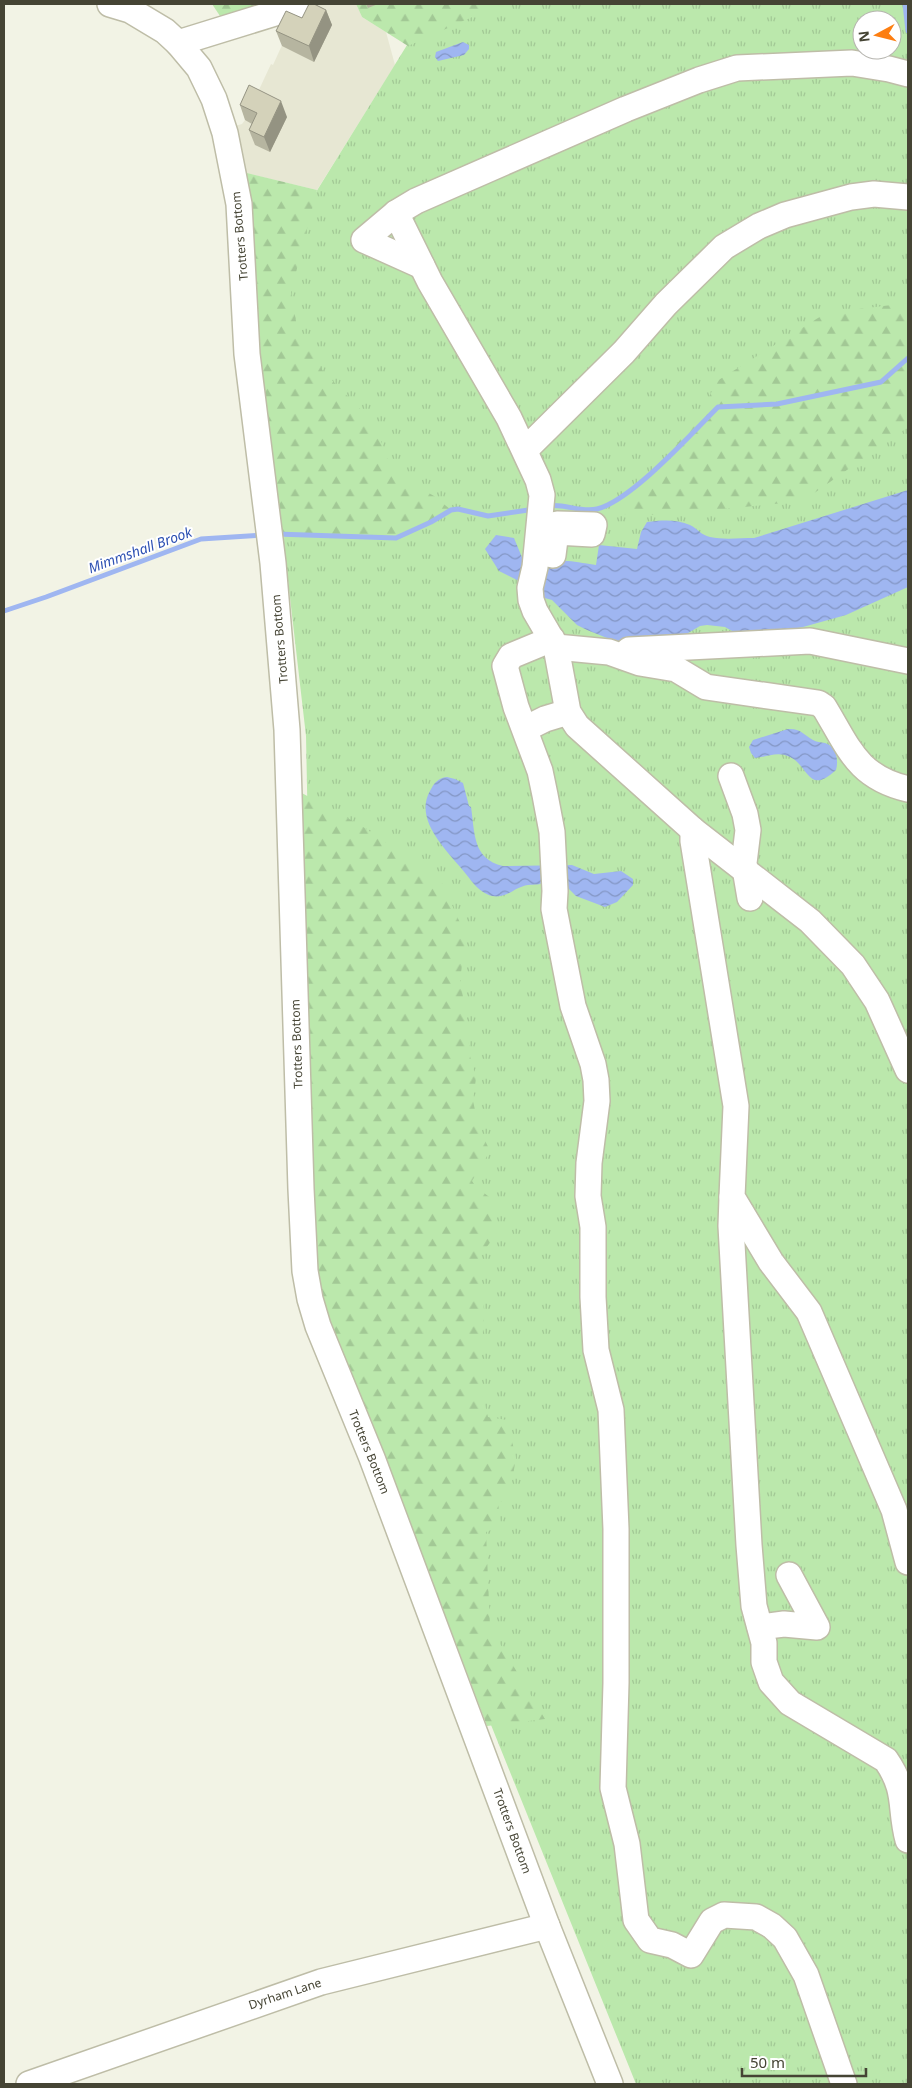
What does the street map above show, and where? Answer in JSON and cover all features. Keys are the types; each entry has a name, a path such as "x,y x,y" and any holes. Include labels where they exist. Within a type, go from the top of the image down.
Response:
{"street":[{"name":"Trotters Bottom","path":"110,4 130,10 151,22 178,43 199,68 214,99 226,133 239,204 247,354 270,535 280,638 286,730 305,1271 310,1299 318,1326 403,1538 547,1926 610,2084"},
{"path":"178,43 304,4"},
{"path":"422,266 364,240 396,213 416,201 626,109 699,80 737,68 852,63 888,68 907,74"},
{"path":"525,450 624,352 666,304 724,247 759,226 785,215 851,197 874,194 908,197"},
{"path":"396,213 422,266 509,418 525,450 546,515 530,588 531,600 535,611 554,643 568,712 577,726 693,830 810,922 853,965 877,1001 908,1070"},
{"path":"609,652 810,641 908,661"},
{"path":"844,2084 806,1975 785,1938 772,1926 756,1917 724,1915 712,1920 691,1955 672,1945 650,1940 636,1920 627,1844 613,1788 616,1683 616,1529 611,1410 596,1350 593,1297 593,1227 588,1196 589,1163 598,1101 596,1080 593,1064 573,1006 554,908 552,832 540,771 504,666 511,656 554,643 609,652 640,663 676,668 706,687 818,704 824,707 862,768 891,785 908,789"},
{"path":"525,729 545,719 568,712"},
{"path":"731,776 746,814 748,830 745,869 750,898"},
{"path":"693,830 693,841 736,1106 731,1226 749,1545 754,1606 760,1627 764,1662 771,1682 781,1695 818,1721 886,1760 897,1775 903,1795 908,1840"},
{"path":"732,1197 771,1262 809,1312 894,1510 908,1562"},
{"path":"760,1627 784,1624 817,1627 790,1575"},
{"name":"Dyrham Lane","path":"29,2084 321,1982 547,1926"}],"shaded area":[{"path":"321,4 356,4 362,17 386,32 395,65 317,190 246,173 235,126 242,124 245,120 298,10"}],"green space":[{"path":"212,4 291,4 222,19"},
{"path":"356,4 501,4 408,46 362,17"},
{"path":"485,4 908,4 908,2084 636,2084 317,1294 306,736 284,546 287,239 412,37"},
{"path":"243,172 317,190 291,292 298,333 323,371 375,424 392,472 434,496 451,510 431,522 396,538 276,534"},
{"path":"908,303 908,427 803,501 664,515 616,514 627,506 700,415 717,381 826,313"},
{"path":"300,792 362,826 441,881 466,936 460,980 467,1020 470,1056 476,1078 473,1101 479,1128 490,1151 472,1181 476,1187 492,1199 496,1209 497,1233 478,1259 484,1310 480,1385 488,1417 507,1420 516,1458 509,1498 498,1503 501,1526 486,1532 490,1627 545,1719 487,1726 424,1560 317,1294 306,1212"}],"water":[{"path":"463,42 469,45 469,49 464,55 438,61 435,57 436,52"},
{"path":"908,490 908,587 846,615 781,631 734,632 725,627 707,625 700,626 683,636 633,645 612,640 577,625 552,600 541,597 546,572 556,562 564,561 596,565 599,545 637,549 641,532 647,522 663,520 680,522 690,525 707,536 715,538 754,538"},
{"path":"496,535 514,538 526,567 521,582 499,571 485,549"},
{"path":"788,729 799,730 814,741 825,743 832,747 837,758 836,770 827,777 814,780 790,757 777,754 755,758 751,753 749,747 753,740"},
{"path":"447,777 463,783 469,806 471,807 475,835 480,851 493,862 503,866 572,865 594,874 621,871 633,879 633,885 617,902 605,907 576,896 566,886 546,881 544,883 523,886 502,896 487,894 474,884 447,852 433,833 429,823 426,802 430,791 437,781"}],"building":[{"path":"309,4 314,4 326,10 309,46 276,31 286,11 302,18"},
{"path":"249,85 281,101 264,137 249,130 257,113 240,105"}],"waterway":[{"path":"905,4 908,31"},
{"path":"548,506 554,505 591,510 611,503 644,480 718,407 777,404 881,382 908,358"},
{"path":"276,534 396,538 431,522 451,510 458,509 488,516 535,509"},
{"name":"Mimmshall Brook","path":"4,611 201,539 263,535"}]}
